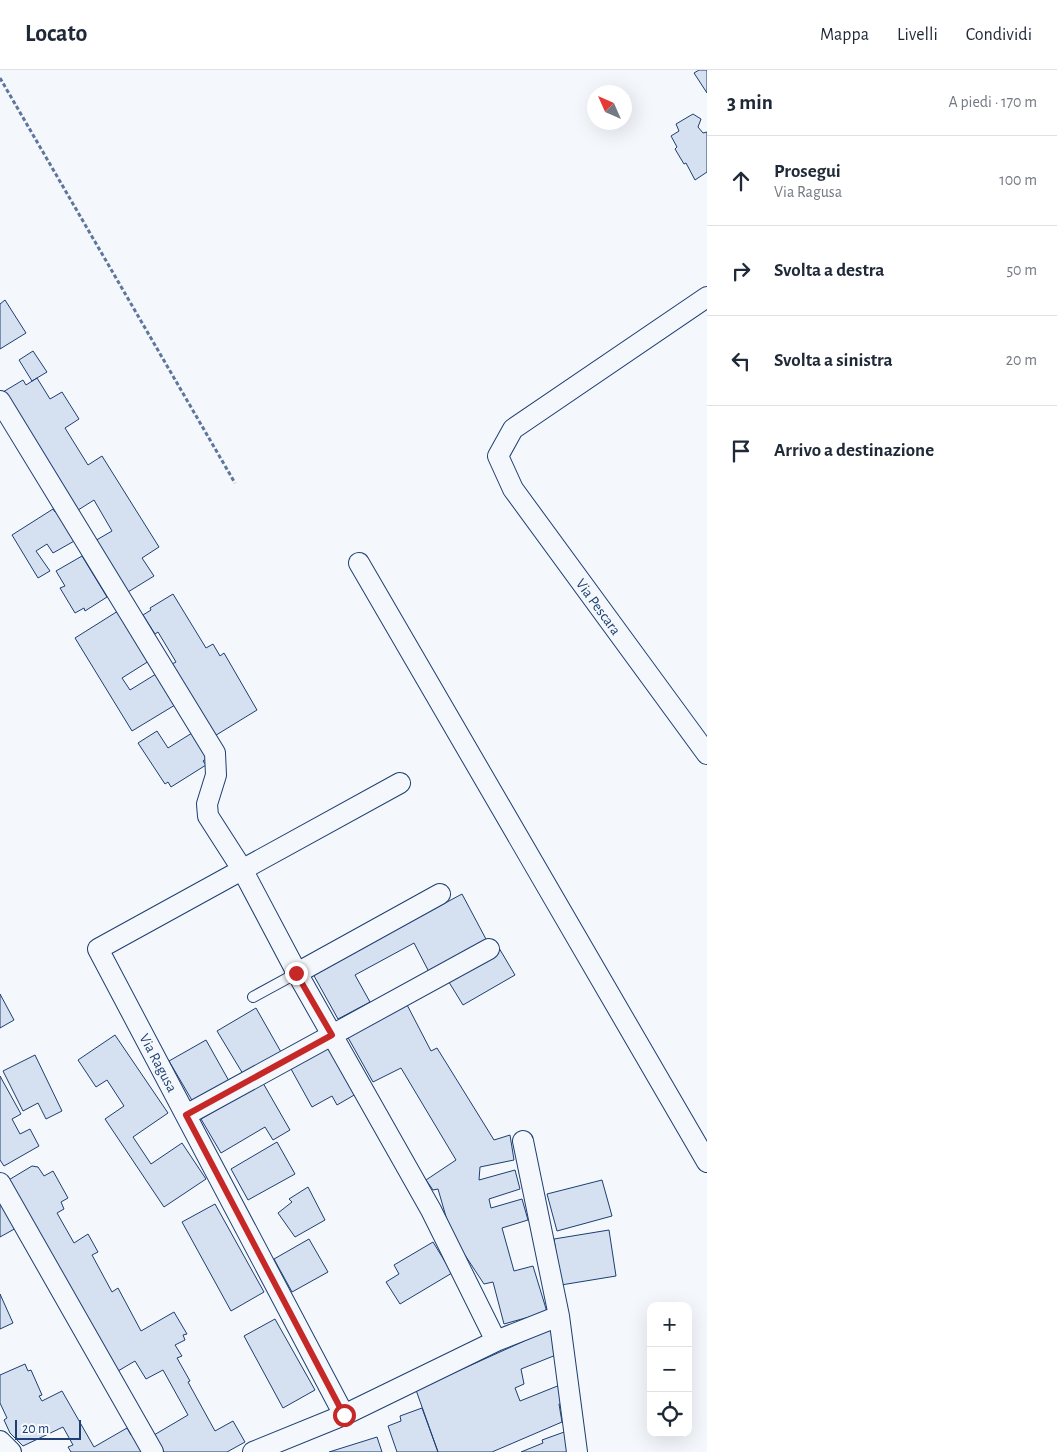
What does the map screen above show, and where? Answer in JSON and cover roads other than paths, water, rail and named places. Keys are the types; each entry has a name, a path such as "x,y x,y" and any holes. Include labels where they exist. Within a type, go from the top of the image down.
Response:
{"street":[{"name":"Via Pescara","path":"707,297 513,429 498,456 514,489 707,754"},
{"path":"0,401 215,753 216,775 207,804 208,816 242,869 296,973 431,1210 496,1341"},
{"path":"359,563 707,1162"},
{"path":"242,869 400,783"},
{"name":"Via Ragusa","path":"242,869 98,949 344,1415"},
{"path":"296,973 440,894"},
{"path":"186,1115 489,949"},
{"path":"523,1141 559,1316 577,1452"},
{"path":"0,1183 153,1452"},
{"path":"253,1452 344,1415 496,1341 559,1316"},
{"path":"0,1441 11,1452"}],"lane":[{"path":"253,997 296,973"}]}
